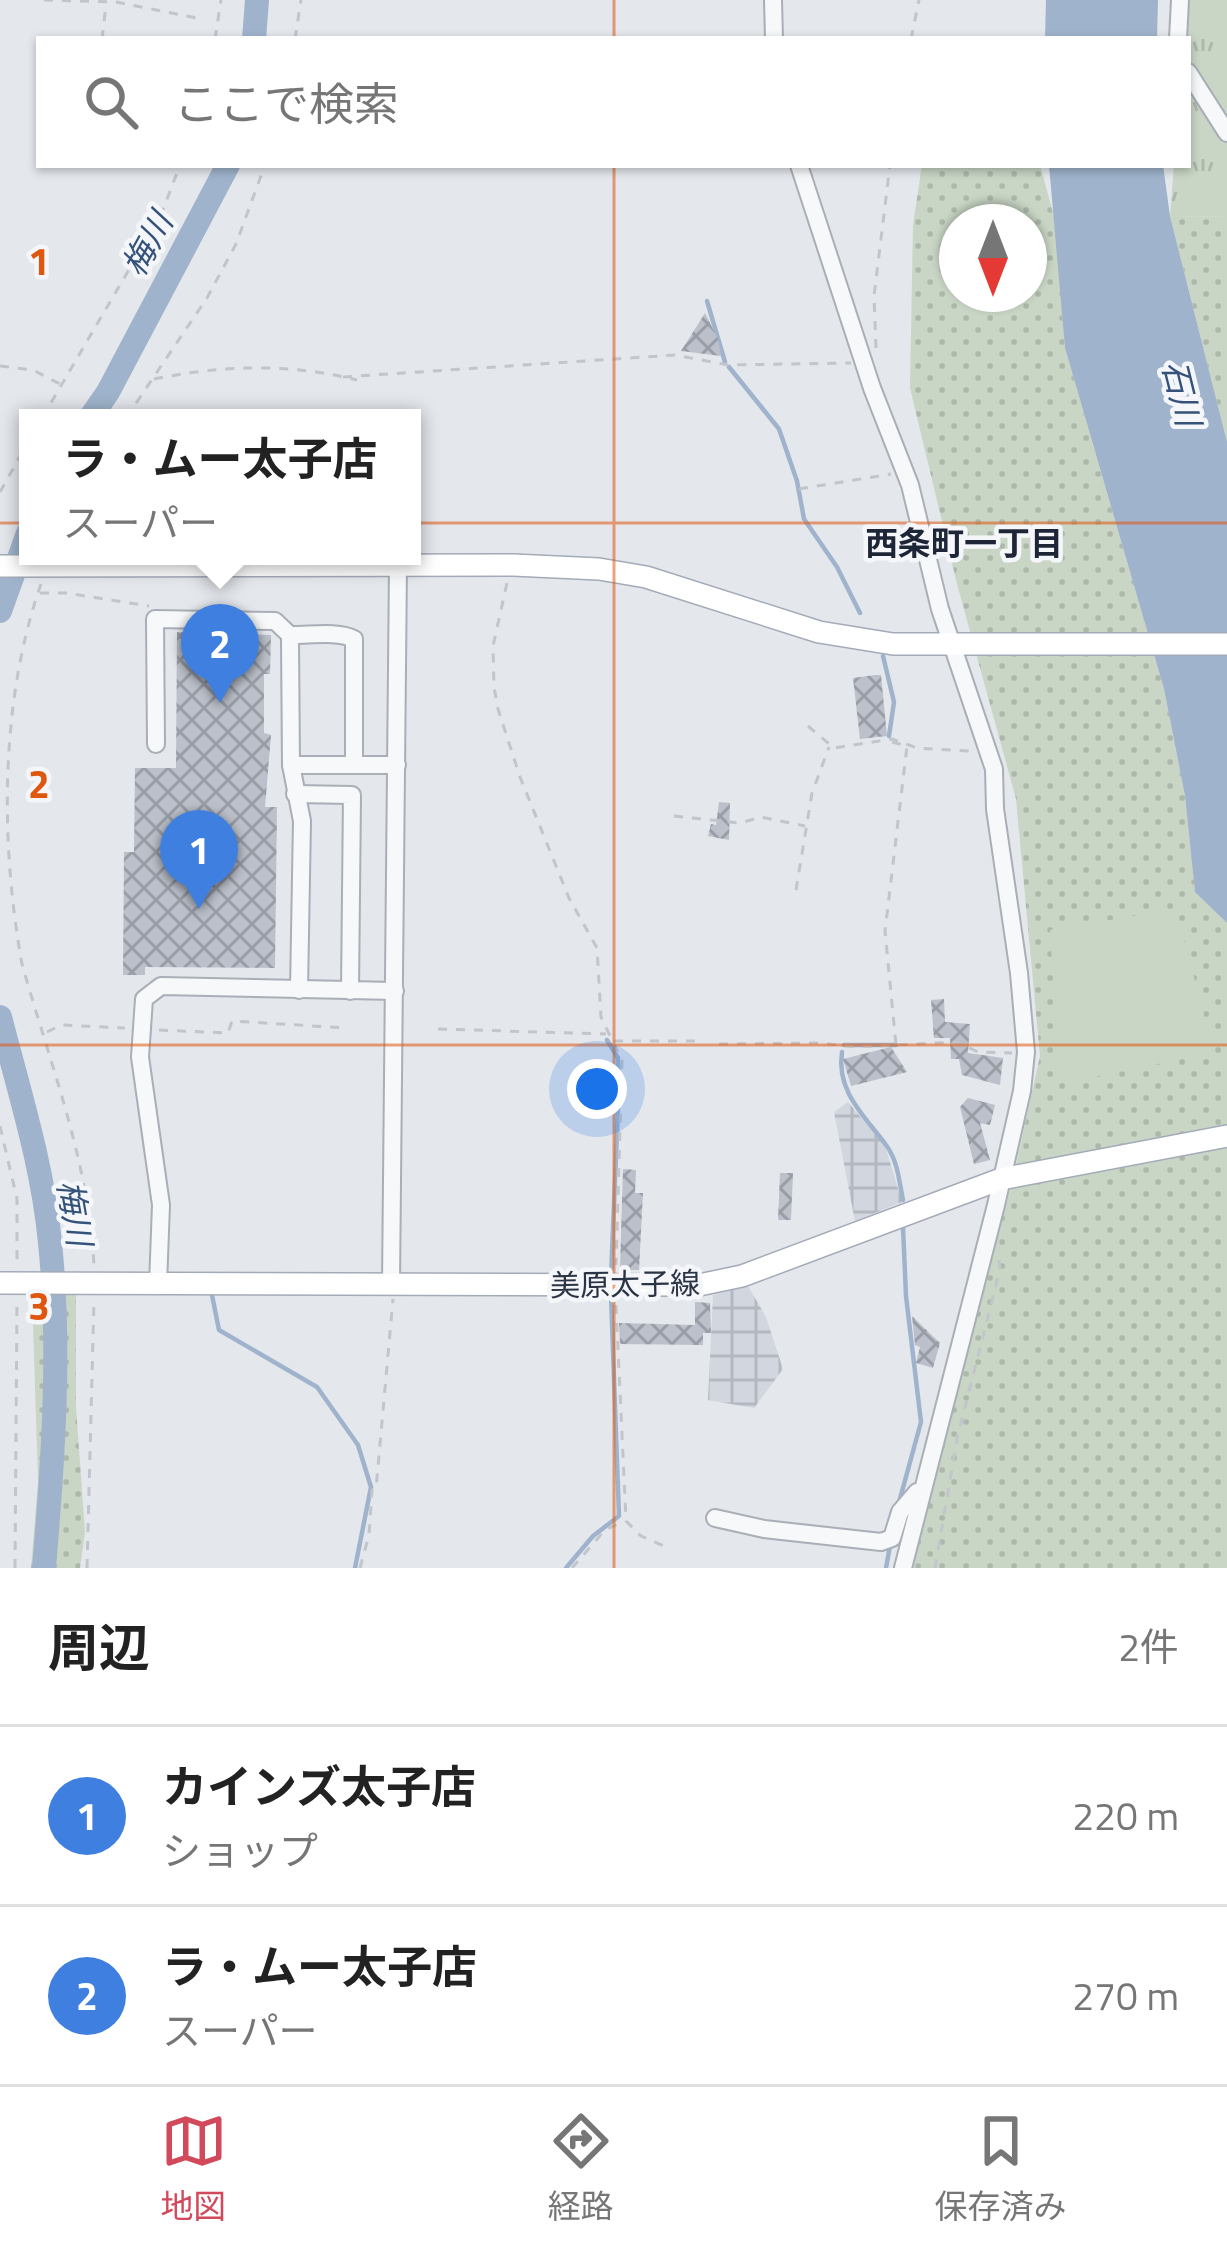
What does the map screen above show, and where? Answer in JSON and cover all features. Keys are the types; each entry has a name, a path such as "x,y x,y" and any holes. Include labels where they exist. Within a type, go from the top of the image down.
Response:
{"main road":[{"path":"0,566 599,568 646,577 819,632 893,644 1227,644"},
{"name":"美原太子線","path":"13,1283 699,1285 742,1276 1009,1177 1227,1136"}],"street":[{"path":"773,0 774,36"},
{"path":"1178,36 1180,0"},
{"path":"1191,77 1227,133"},
{"path":"800,168 871,361 994,769 1026,1052 1009,1177 982,1255 903,1568"},
{"path":"391,1285 398,565"},
{"path":"155,744 155,619 275,621 292,637 348,635 354,639 354,765"},
{"path":"292,637 291,765 302,821 298,990"},
{"path":"291,765 397,765"},
{"path":"295,794 352,795 350,991"},
{"path":"158,1285 161,1205 140,1058 141,1005 160,986 395,992"},
{"path":"716,1518 764,1529 881,1542 892,1538 900,1512 921,1486"}],"path":[{"path":"44,0 105,2 197,18"},
{"path":"215,36 221,0"},
{"path":"295,36 301,0"},
{"path":"912,36 919,0"},
{"path":"102,36 105,2"},
{"path":"47,409 161,214 179,168"},
{"path":"133,409 226,263 264,168"},
{"path":"343,377 675,355 728,365 871,361 890,168"},
{"path":"0,366 33,370 62,385"},
{"path":"153,379 220,366 289,369 357,380"},
{"path":"0,492 19,458"},
{"path":"799,490 892,474 900,483"},
{"path":"513,565 496,632 494,687 536,818 569,898 598,948 598,992 608,1034 622,1061 616,1287 626,1520 641,1536 666,1547"},
{"path":"38,593 14,676 7,728 8,894 16,939 88,1194 92,1284 87,1568"},
{"path":"808,726 839,748 892,739 932,750 977,752"},
{"path":"892,742 907,746 885,932 896,1045"},
{"path":"796,890 812,793 830,746"},
{"path":"674,817 740,824 761,817 807,826"},
{"path":"45,1033 61,1025 228,1033 232,1021 346,1028"},
{"path":"438,1029 608,1034"},
{"path":"612,1041 702,1041"},
{"path":"719,1044 957,1042 993,1054 1026,1052"},
{"path":"0,1126 17,1199 15,1568"},
{"path":"934,1568 957,1439 1000,1270 1000,1261 982,1255"},
{"path":"359,1568 369,1534 383,1427 394,1304 391,1285"},
{"path":"572,1568 605,1531 626,1520"}],"shaded area":[{"path":"848,1102 885,1146 902,1202 855,1221 834,1112"},
{"path":"748,1286 766,1317 783,1369 754,1408 708,1400 713,1295"}],"green space":[{"path":"1187,0 1227,0 1227,217 1170,216 1174,168 1191,168 1191,36 1181,36"},
{"path":"922,168 1041,168 1055,220 1065,348 1164,689 1185,796 1195,891 1227,923 1227,1568 910,1568 930,1476 1011,1187 1040,1056 1016,799 910,388 913,225"},
{"path":"1170,216 1227,217 1227,442"},
{"path":"1164,911 1177,913 1210,1038 1207,1054 1069,1082 1059,1072 1050,930"},
{"path":"32,1291 76,1291 76,1407 85,1532 80,1568 31,1568 38,1482"}],"water":[{"path":"1046,0 1158,0 1157,36 1045,36"},
{"name":"石川","path":"1049,168 1163,168 1170,216 1227,442 1227,923 1195,892 1185,796 1164,689 1065,348"}],"building":[{"path":"705,313 718,339 721,356 681,351"},
{"path":"177,632 271,635 270,674 264,674 264,733 271,735 265,807 277,807 275,968 145,967 145,975 123,975 124,852 134,852 135,768 176,768"},
{"path":"881,675 887,736 860,739 853,678"},
{"path":"719,802 730,803 729,840 708,836 711,824 716,825"},
{"path":"944,999 945,1022 970,1024 968,1053 1003,1058 1000,1085 962,1075 959,1059 951,1059 950,1038 934,1038 931,1000"},
{"path":"891,1047 907,1072 851,1086 843,1059"},
{"path":"968,1098 995,1105 990,1125 980,1123 990,1160 974,1164 960,1107"},
{"path":"623,1169 636,1170 635,1193 643,1193 639,1270 620,1270"},
{"path":"780,1173 793,1173 791,1220 778,1220"},
{"path":"695,1302 710,1303 711,1333 703,1333 703,1345 620,1344 619,1323 695,1325"},
{"path":"912,1316 940,1343 933,1368 916,1363 920,1347 915,1345"}],"waterway":[{"name":"梅川","path":"254,36 257,0"},
{"name":"梅川","path":"96,409 226,168"},
{"path":"707,301 725,362"},
{"path":"729,367 779,429 804,519 837,567 860,613"},
{"name":"梅川","path":"0,611 19,558"},
{"path":"883,656 894,702 889,736"},
{"name":"梅川","path":"0,1017 30,1129 50,1243 54,1405 44,1568"},
{"path":"607,1040 618,1058 619,1086 611,1276"},
{"path":"844,1045 896,1045"},
{"path":"842,1052 843,1079 890,1151 903,1200"},
{"path":"898,1506 921,1422 903,1227"},
{"path":"212,1295 219,1330 317,1387 358,1445 371,1487 355,1568"},
{"path":"566,1568 593,1536 619,1516 611,1296"},
{"path":"886,1568 890,1546"}],"place":[{"name":"ラ・ムー太子店","path":"220,703"},
{"name":"カインズ太子店","path":"199,909"}],"district":[{"name":"西条町一丁目","path":"964,543"}]}
